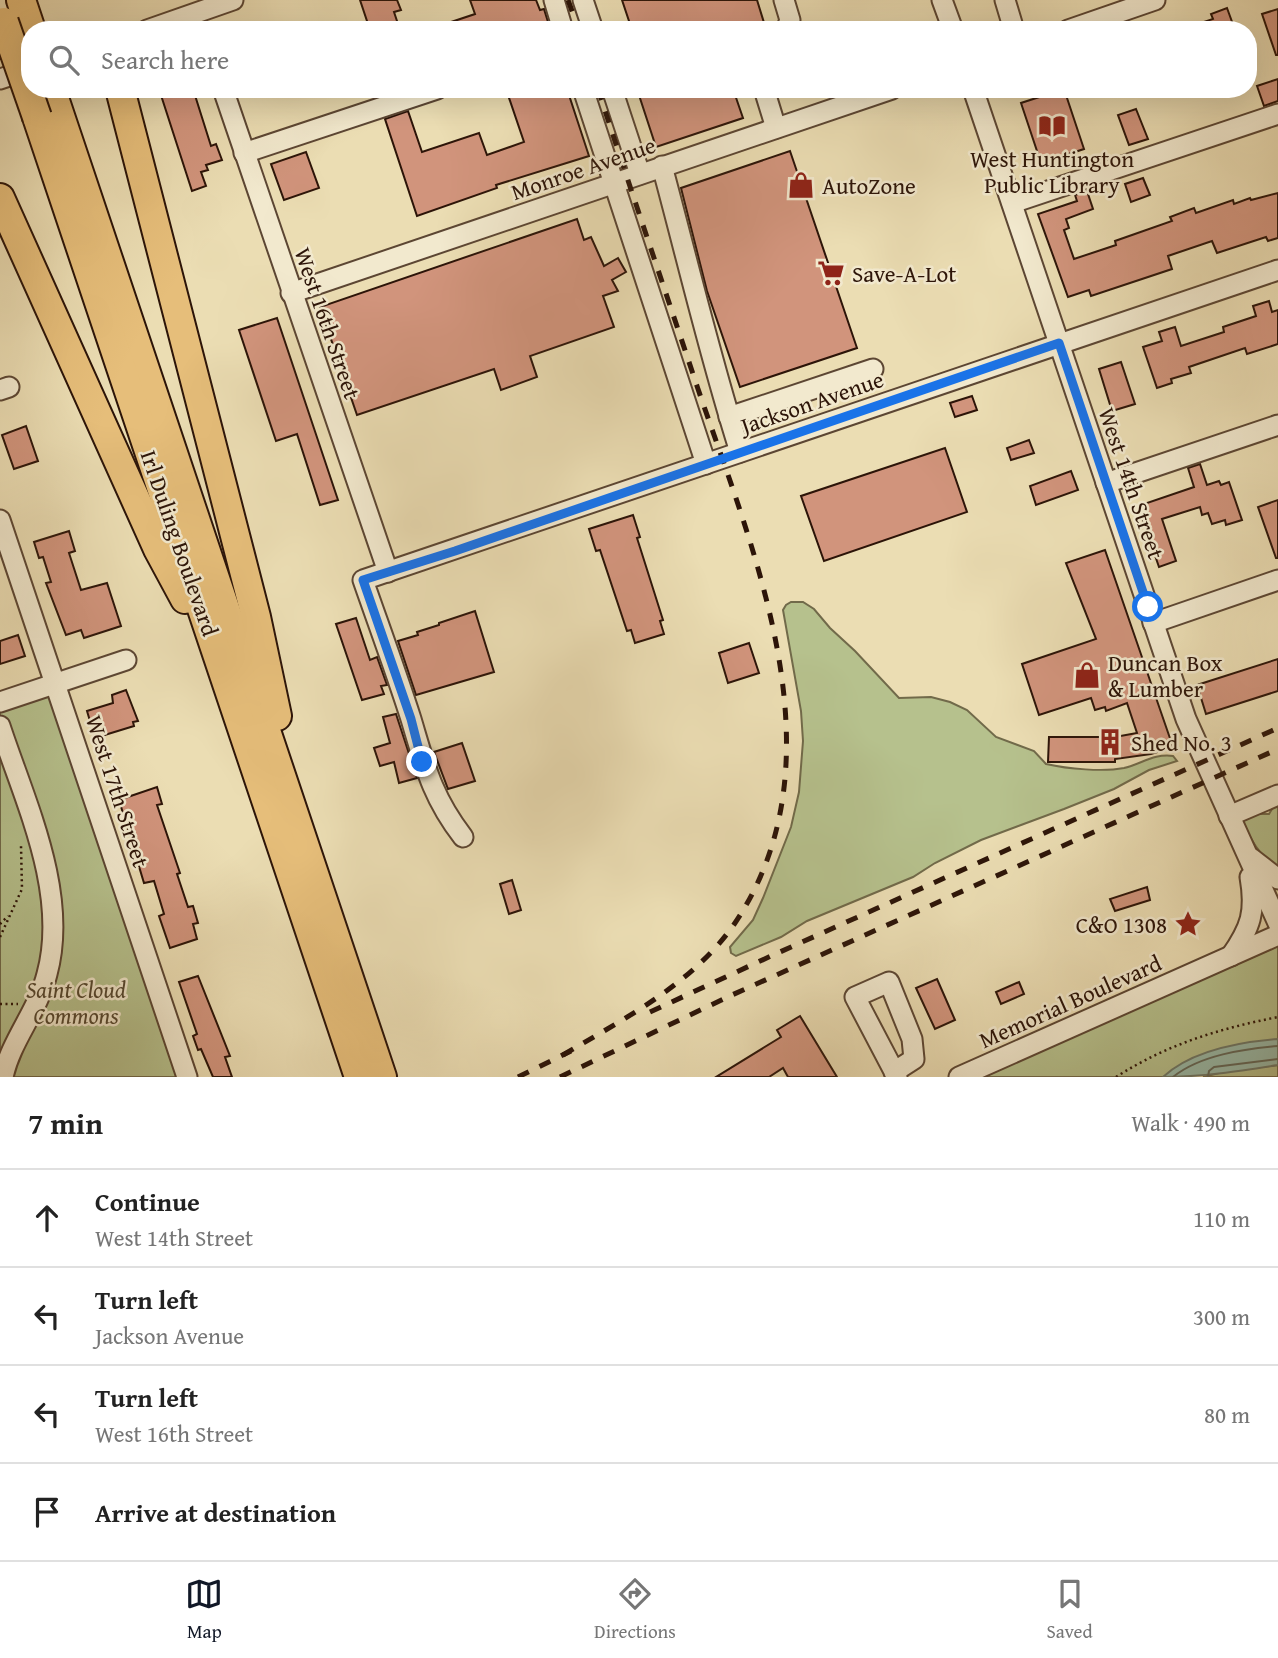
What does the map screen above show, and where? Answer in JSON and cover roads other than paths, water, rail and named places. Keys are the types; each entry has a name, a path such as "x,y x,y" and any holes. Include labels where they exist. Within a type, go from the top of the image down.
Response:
{"highway":[{"path":"122,98 256,617 300,828"},
{"name":"Irl Duling Boulevard","path":"49,105 220,663 359,1077"},
{"name":"Irl Duling Boulevard","path":"49,105 300,828 382,1077"},
{"path":"0,198 158,549 220,663"}],"street":[{"path":"175,21 233,0"},
{"path":"554,0 561,21"},
{"path":"583,0 590,21"},
{"path":"784,0 790,21"},
{"path":"942,0 950,21"},
{"path":"1005,0 1011,21"},
{"path":"1094,21 1155,0"},
{"path":"0,79 21,72"},
{"name":"West 16th Street","path":"226,98 388,572"},
{"path":"244,153 410,98"},
{"path":"586,98 706,464"},
{"path":"615,98 640,174"},
{"path":"767,98 776,128"},
{"name":"Monroe Avenue","path":"291,293 865,98"},
{"name":"West 14th Street","path":"976,98 1186,719 1278,923"},
{"path":"1012,203 1278,114"},
{"path":"662,166 740,452"},
{"name":"Jackson Avenue","path":"463,837 445,812 428,779 411,719 363,580 1278,270"},
{"path":"729,418 873,369"},
{"path":"1106,483 1278,425"},
{"name":"West 17th Street","path":"0,520 4,545 56,683 187,1077"},
{"path":"1153,622 1278,580"},
{"path":"0,702 126,660"},
{"path":"0,726 45,870 53,922 47,977 38,1001 11,1053 3,1077"},
{"path":"1228,816 1278,795"},
{"path":"1247,855 1278,879"},
{"path":"1230,957 1244,936 1253,909 1247,855"},
{"name":"Memorial Boulevard","path":"959,1077 1278,935"}],"water":[{"path":"1278,1039 1278,1065 1207,1075 1163,1077 1188,1060 1217,1049"}],"railway":[{"path":"568,0 576,21"},
{"path":"563,1055 634,1013 678,982 718,945 735,923 767,860 783,793 786,725 778,655 763,585 601,98"},
{"path":"650,1012 1278,728"},
{"path":"560,1077 732,995 1278,749"},
{"path":"518,1077 571,1051"}],"place":[{"name":"West Huntington Public Library","path":"1052,126"},
{"name":"AutoZone","path":"801,185"},
{"name":"Save-A-Lot","path":"831,273"},
{"name":"Duncan Box & Lumber","path":"1087,675"},
{"name":"Shed No. 3","path":"1110,742"},
{"name":"C&O 1308","path":"1188,924"}],"park label":[{"name":"Saint Cloud Commons","path":"76,1002"}]}
